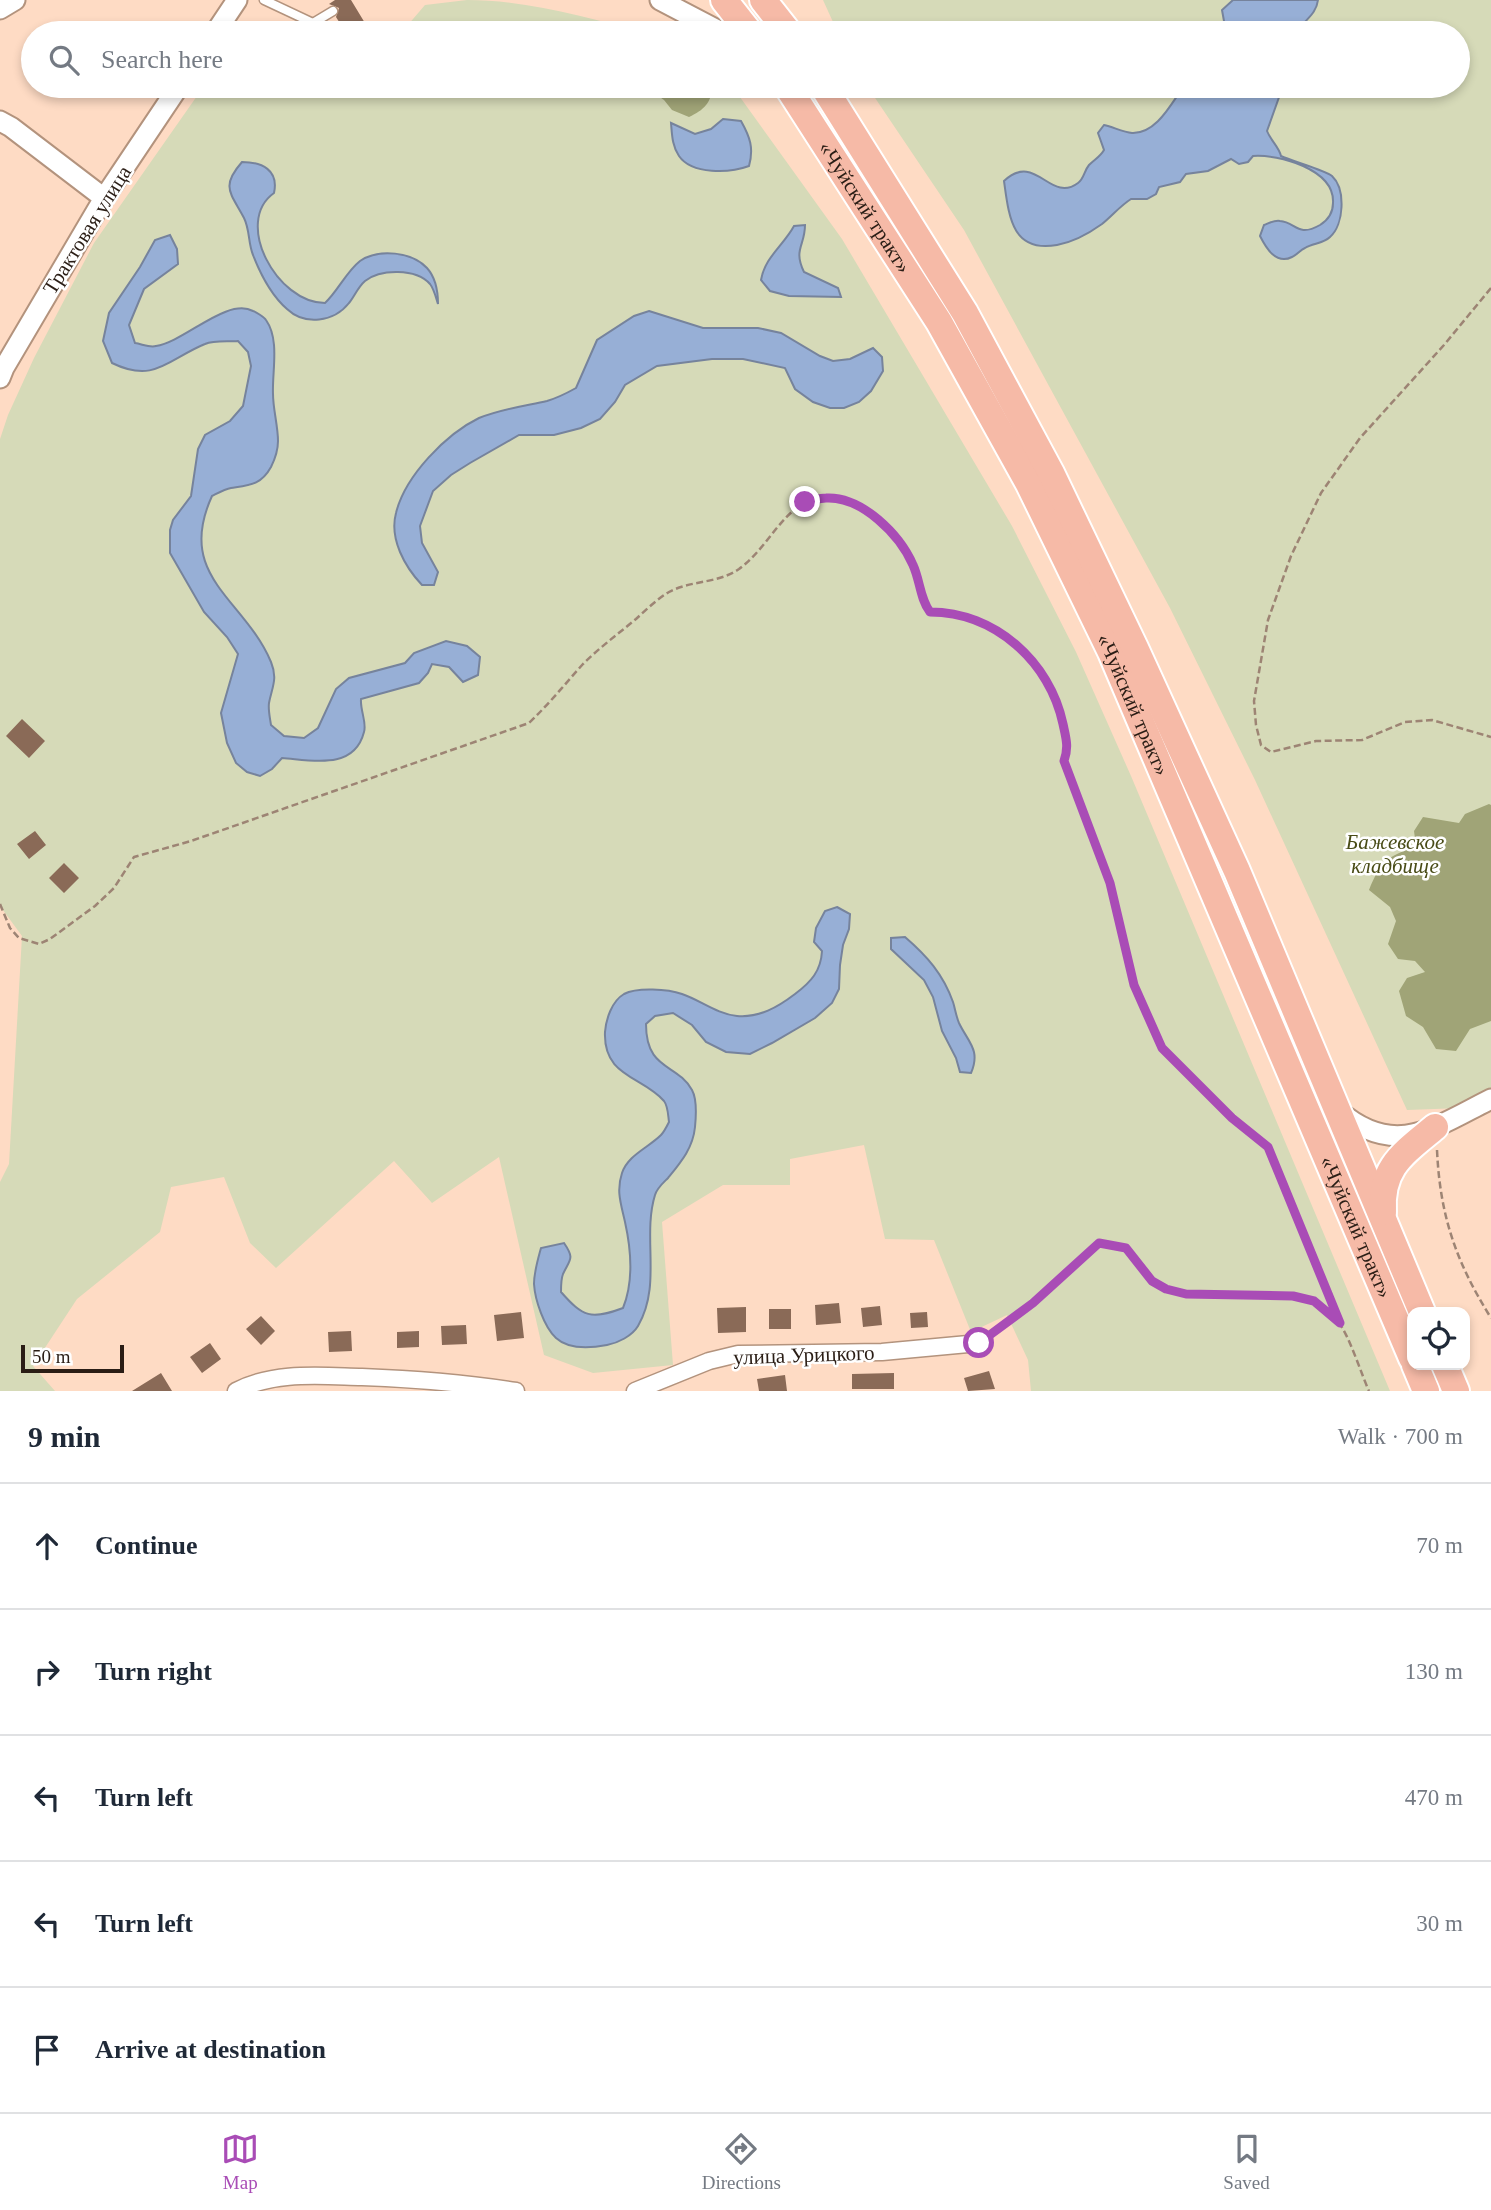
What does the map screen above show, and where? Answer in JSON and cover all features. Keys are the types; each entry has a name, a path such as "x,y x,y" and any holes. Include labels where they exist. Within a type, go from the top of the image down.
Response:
{"highway":[{"path":"724,0 741,21"},
{"path":"764,0 780,21"},
{"path":"790,0 793,21"},
{"name":"«Чуйский тракт»","path":"795,98 940,322 1029,484 1111,652 1407,1346"},
{"name":"«Чуйский тракт»","path":"831,98 965,313 1051,473 1141,660 1237,871 1420,1307"},
{"path":"1385,1224 1382,1198 1388,1175 1400,1156 1436,1127"},
{"path":"1417,1370 1426,1391"},
{"path":"1447,1370 1456,1391"}],"street":[{"path":"0,9 15,0"},
{"path":"223,21 237,0"},
{"path":"660,0 700,21"},
{"name":"Трактовая улица","path":"0,378 104,198 171,98"},
{"path":"4,120 104,198"},
{"path":"1336,1109 1361,1129 1381,1136 1403,1136 1436,1127 1491,1099"},
{"name":"улица Урицкого","path":"635,1391 709,1361 738,1354 882,1352 979,1343"},
{"path":"236,1391 271,1379 311,1376 469,1383 516,1391"}],"lane":[{"path":"264,0 309,21"},
{"path":"316,21 333,11"}],"path":[{"path":"1491,288 1360,438 1321,493 1291,556 1268,620 1254,701 1261,745 1270,752 1316,741 1362,740 1405,722 1432,720 1491,737"},
{"path":"0,904 10,929 19,938 39,944 95,906 114,888 134,857 191,841 529,723 551,703 584,664 668,592 691,584 712,581 738,569 790,511 805,502 828,498 854,503 892,532 913,564 930,612 947,612 969,618 1005,636 1028,654 1045,676 1060,709 1068,749 1064,761 1110,883 1134,985 1162,1048 1232,1118 1268,1147 1369,1391"},
{"path":"1436,1127 1439,1188 1450,1235 1474,1291 1491,1318"},
{"path":"979,1343 1033,1303 1099,1243 1126,1248 1152,1281 1166,1289 1186,1294 1293,1296 1314,1301 1340,1323"}],"green space":[{"path":"467,0 513,3 601,21 411,21 425,5"},
{"name":"Бажевское кладбище","path":"823,0 1491,0 1491,1093 1462,1108 1407,1110 1255,780 1170,608 964,230 875,98 1470,98 1470,21 833,21"},
{"path":"196,98 741,98 842,239 1012,526 1076,652 1131,776 1390,1391 1031,1391 1028,1360 1007,1315 971,1332 934,1240 885,1239 864,1145 790,1159 790,1185 723,1185 662,1222 673,1365 593,1373 544,1355 499,1157 432,1203 394,1161 276,1268 250,1243 224,1177 171,1187 160,1232 77,1299 33,1366 55,1391 0,1391 0,1182 9,1164 22,936 0,906 0,439 34,358 94,243"},
{"path":"661,98 710,98 699,112 689,117 672,110"},
{"path":"1489,804 1491,1021 1470,1029 1456,1051 1436,1049 1423,1027 1406,1016 1399,991 1407,978 1425,972 1415,961 1398,959 1388,944 1396,921 1390,907 1369,890 1377,872 1386,861 1416,846 1414,831 1423,817 1459,823 1465,814"}],"water":[{"path":"1233,0 1318,0 1315,10 1306,21 1224,21 1222,10"},
{"path":"1176,98 1279,98 1267,131 1281,156 1328,174 1337,182 1342,207 1335,231 1324,241 1308,246 1286,259 1272,254 1260,236 1264,225 1280,221 1306,230 1320,225 1332,210 1331,191 1325,181 1303,166 1276,158 1253,156 1248,162 1239,164 1231,159 1208,171 1186,174 1180,182 1159,187 1156,194 1147,199 1131,199 1097,228 1069,242 1042,246 1022,238 1011,219 1004,181 1015,173 1025,172 1059,187 1068,188 1082,179 1089,165 1104,150 1098,133 1104,125 1125,132 1141,132 1163,116"},
{"path":"723,119 741,121 750,143 749,166 712,171 693,167 679,156 671,123 695,134 711,129"},
{"path":"242,162 262,166 274,178 274,193 262,206 258,222 259,241 277,276 291,290 307,299 325,303 360,261 386,253 413,258 427,268 436,285 438,304 431,286 424,279 407,273 388,272 365,281 343,309 328,318 311,320 287,309 276,298 263,277 251,250 246,223 230,190 231,178"},
{"path":"805,225 799,253 804,272 838,288 841,297 789,296 770,291 761,280 770,258 794,226"},
{"path":"170,235 177,249 178,264 144,289 129,325 135,343 151,347 167,343 218,315 243,308 265,319 273,337 273,400 278,441 275,458 259,481 226,489 212,496 203,524 202,547 207,567 259,640 271,662 274,678 269,706 271,725 284,736 304,738 318,728 336,689 349,678 405,663 414,653 446,641 467,646 480,657 478,675 463,682 449,667 432,664 419,683 361,699 364,732 359,744 351,753 341,758 318,761 282,758 272,769 260,776 247,772 236,763 227,743 221,713 238,654 227,637 204,612 170,553 170,530 173,520 191,496 198,449 205,435 230,421 243,406 251,366 248,352 238,341 213,342 161,367 139,371 112,363 103,341 109,313 155,240"},
{"path":"649,311 703,328 758,328 781,333 833,361 850,359 873,348 882,357 883,371 871,391 859,402 844,408 830,408 813,402 795,389 785,368 743,359 712,359 657,366 625,385 600,419 581,428 554,435 519,435 451,475 433,491 420,526 422,543 438,572 434,585 422,585 400,552 394,523 408,485 428,458 453,434 479,418 547,401 576,388 597,340 634,316"},
{"path":"837,907 850,914 840,965 839,989 832,1003 815,1018 750,1054 726,1052 706,1042 692,1025 673,1013 655,1016 646,1024 651,1050 663,1064 686,1081 692,1090 696,1108 694,1135 686,1154 655,1195 650,1227 649,1294 638,1326 616,1343 607,1345 580,1347 561,1342 548,1327 536,1298 534,1279 541,1248 564,1243 567,1248 570,1259 562,1276 561,1292 575,1307 595,1315 623,1308 629,1287 630,1254 620,1198 620,1180 629,1161 661,1135 669,1122 664,1101 617,1067 610,1058 605,1032 613,1006 624,994 637,990 653,990 682,994 730,1015 745,1016 768,1011 795,994 814,976 822,951 814,942 816,928 825,911"},
{"path":"905,937 933,966 949,992 959,1023 974,1052 971,1073 960,1072 942,1031 933,997 924,980 891,949 891,938"}],"building":[{"path":"335,0 351,0 364,21 338,21 336,17 339,8 329,4"},
{"path":"22,719 45,741 29,758 6,736"},
{"path":"35,831 46,845 29,859 17,844"},
{"path":"64,863 79,878 64,893 49,878"},
{"path":"839,1303 841,1323 816,1325 815,1305"},
{"path":"880,1306 882,1325 863,1327 861,1308"},
{"path":"746,1307 746,1332 718,1333 717,1308"},
{"path":"769,1309 791,1309 791,1329 769,1329"},
{"path":"521,1312 524,1338 497,1341 494,1315"},
{"path":"927,1312 928,1327 911,1328 910,1313"},
{"path":"261,1316 275,1331 261,1345 246,1329"},
{"path":"466,1325 467,1344 442,1345 441,1326"},
{"path":"351,1331 352,1351 329,1352 328,1332"},
{"path":"419,1331 419,1347 397,1348 397,1332"},
{"path":"210,1343 221,1359 202,1373 190,1357"},
{"path":"989,1371 995,1389 968,1391 964,1378"},
{"path":"161,1373 172,1391 132,1391"},
{"path":"894,1373 894,1389 852,1389 852,1374"},
{"path":"785,1375 787,1391 759,1391 757,1379"}],"route":[{"path":"805,502 828,498 854,503 872,515 892,532 913,564 930,612 947,612 969,618 1005,636 1028,654 1045,676 1060,709 1068,749 1064,761 1110,883 1134,985 1162,1048 1232,1118 1268,1147 1340,1323 1314,1301 1293,1296 1186,1294 1166,1289 1152,1281 1126,1248 1099,1243 1033,1303 979,1343"}]}
